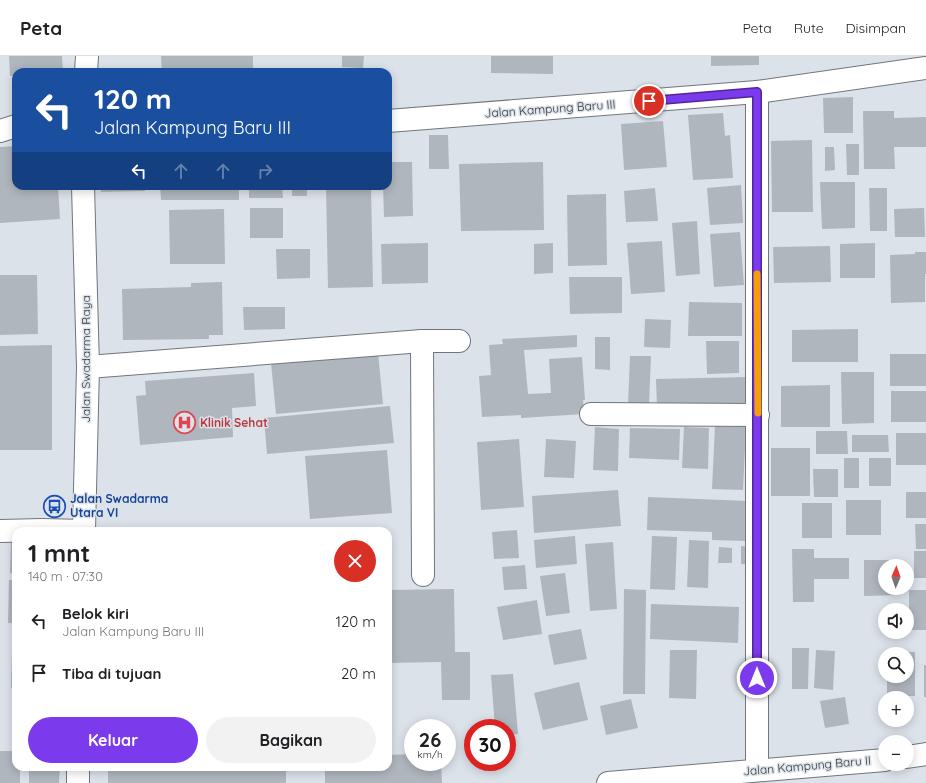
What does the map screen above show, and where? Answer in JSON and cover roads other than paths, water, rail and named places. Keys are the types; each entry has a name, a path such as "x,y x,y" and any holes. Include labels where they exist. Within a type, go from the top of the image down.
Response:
{"street":[{"path":"86,68 87,56"},
{"name":"Jalan Kampung Baru III","path":"392,121 757,92 926,68"},
{"path":"757,92 757,770"},
{"path":"0,131 12,127"},
{"name":"Jalan Swadarma Raya","path":"83,190 88,367 84,527"},
{"path":"88,367 422,341 458,341"},
{"path":"422,341 423,575"},
{"path":"591,414 758,415"},
{"path":"0,531 12,531"},
{"path":"914,756 926,754"},
{"name":"Jalan Kampung Baru II","path":"608,783 878,761"},
{"path":"78,771 78,783"}],"place":[{"name":"Klinik Sehat","path":"185,423"},
{"name":"Jalan Swadarma Utara VI","path":"55,506"}]}
